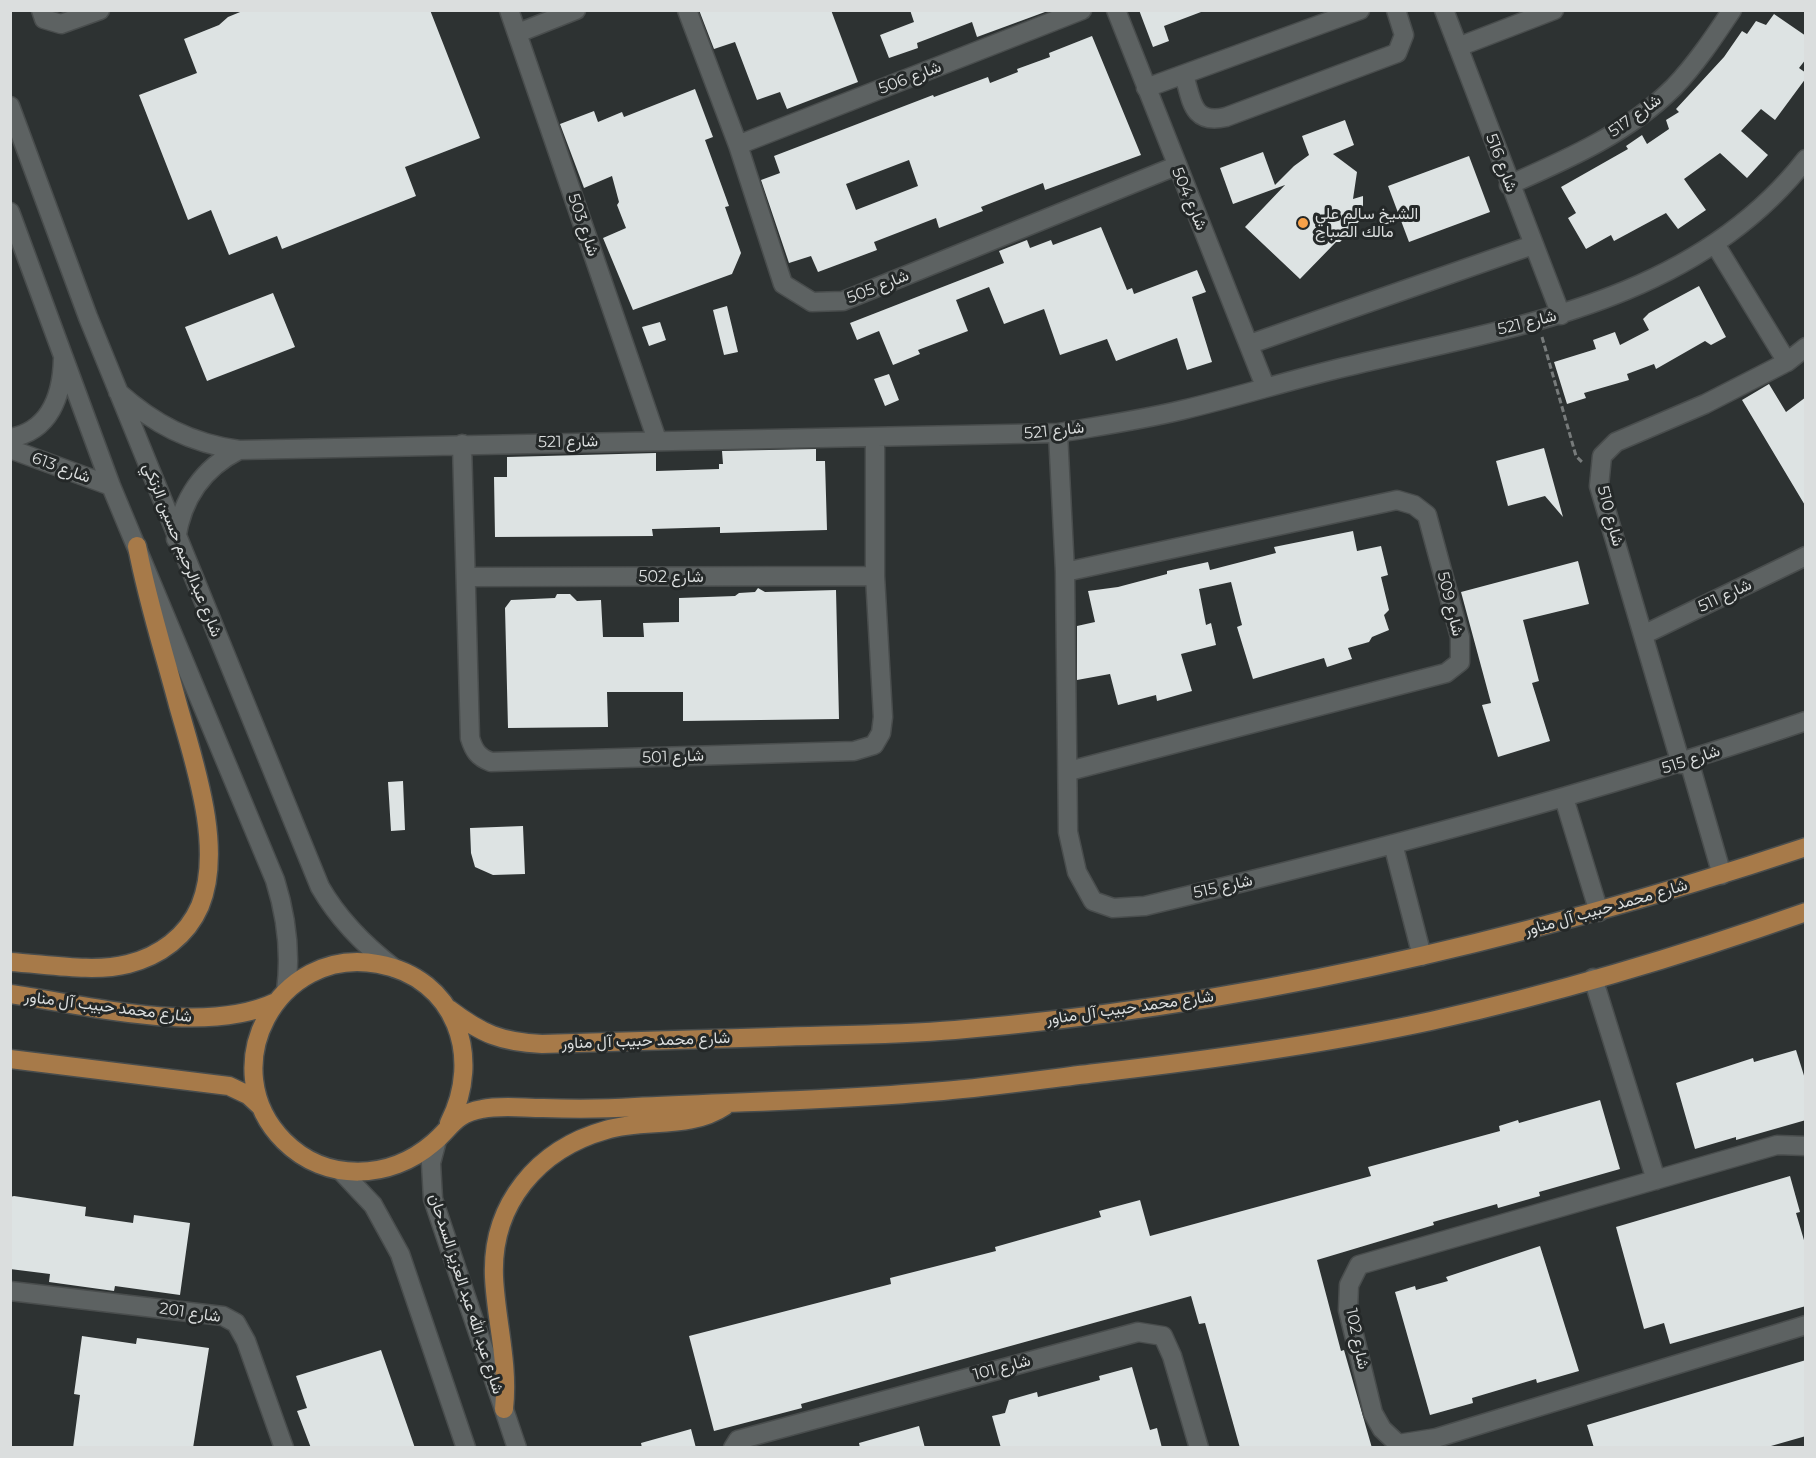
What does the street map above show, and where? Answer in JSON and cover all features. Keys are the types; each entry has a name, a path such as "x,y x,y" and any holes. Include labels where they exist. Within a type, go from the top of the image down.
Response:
{"main road":[{"path":"10,962 110,967 129,964 161,951 173,942 194,918 202,897 207,877 207,845 200,786 137,546"},
{"name":"شارع محمد حبيب آل مناور","path":"446,1007 488,1035 525,1043 901,1033 968,1028 1162,1005 1422,956 1599,912 1806,847"},
{"path":"449,1123 477,1109 496,1107 595,1109 942,1091 1236,1057 1433,1020 1593,978 1806,912"},
{"path":"10,1059 229,1086 248,1095 261,1107 280,1137 308,1159 341,1171 376,1171 399,1164 437,1140 449,1123 462,1091 464,1056 461,1039 446,1007 429,988 394,968 369,962 337,964 307,976 281,996 261,1029 255,1051 254,1074 261,1107"},
{"name":"شارع محمد حبيب آل مناور","path":"10,994 174,1018 225,1017 258,1010 281,996"},
{"path":"504,1408 504,1355 494,1264 503,1220 522,1182 545,1158 577,1139 609,1129 699,1118 731,1102"}],"street":[{"path":"41,10 44,19 61,24 100,10"},
{"name":"شارع 503","path":"509,10 657,440"},
{"path":"518,33 576,10"},
{"name":"شارع 505","path":"687,10 738,145 783,284 812,302 843,301 1176,166"},
{"name":"شارع 506","path":"738,145 1082,10"},
{"name":"شارع 504","path":"1116,10 1265,386"},
{"path":"1146,88 1360,10"},
{"path":"1184,75 1196,111 1202,117 1215,120 1226,117 1397,53 1404,34 1396,10"},
{"name":"شارع 516","path":"1444,10 1509,185 1561,315"},
{"path":"1458,47 1554,10"},
{"name":"شارع 517","path":"1509,185 1572,158 1627,126 1673,87 1709,45 1732,10"},
{"name":"شارع عبدالرحيم حسين الزنكي","path":"10,106 176,539 320,887 333,910 355,934 394,968"},
{"name":"شارع 521","path":"118,392 149,418 182,436 238,450 1058,433 1182,410 1265,386 1561,315 1646,284 1715,244 1785,186 1806,159"},
{"path":"10,212 64,351 111,486 275,880 288,949 281,996"},
{"path":"1250,344 1533,244"},
{"path":"1715,244 1787,362"},
{"name":"شارع 510","path":"1722,874 1599,486 1602,456 1616,442 1706,404 1787,362 1806,347"},
{"name":"شارع 613","path":"10,438 31,432 47,419 61,382 64,351"},
{"name":"شارع 515","path":"1058,433 1065,572 1068,832 1074,858 1088,894 1102,906 1145,906 1393,844 1564,798 1685,762 1806,721"},
{"name":"شارع 501","path":"462,444 470,738 475,751 483,759 491,762 855,752 874,745 881,733 883,717 875,576 875,438"},
{"name":"شارع 613","path":"10,450 111,486"},
{"path":"176,539 182,513 194,488 213,466 238,450"},
{"name":"شارع 509","path":"1065,572 1397,500 1414,505 1427,515 1460,637 1460,662 1446,673 1069,771"},
{"name":"شارع 511","path":"1645,634 1806,556"},
{"name":"شارع 502","path":"466,577 875,576"},
{"path":"1564,798 1599,912"},
{"path":"1393,844 1422,956"},
{"path":"1593,978 1656,1180"},
{"name":"شارع عبد الله عبد العزيز السدحان","path":"437,1140 430,1180 433,1199 517,1448"},
{"name":"شارع 102","path":"1806,1146 1777,1145 1359,1265 1349,1284 1348,1310 1374,1413 1382,1429 1398,1446 1436,1438 1806,1325"},
{"path":"341,1171 373,1205 400,1254 466,1448"},
{"name":"شارع 201","path":"10,1291 223,1316 236,1323 246,1341 284,1448"},
{"name":"شارع 101","path":"733,1448 738,1440 1138,1332 1163,1336 1172,1356 1199,1448"}],"path":[{"path":"1537,321 1576,456 1585,465 1600,473"}],"building":[{"path":"245,10 430,10 480,138 405,167 416,196 282,249 277,236 229,255 211,210 188,220 139,95 197,73 184,39 219,25 228,17"},
{"path":"699,10 831,10 858,82 787,109 780,92 757,100 735,42 714,49"},
{"path":"910,10 1044,10 1045,12 977,37 972,22 917,43 918,48 889,58 880,35 914,22"},
{"path":"1139,10 1201,10 1201,12 1164,26 1169,41 1153,47"},
{"path":"1774,14 1806,36 1806,59 1799,68 1806,73 1806,78 1775,120 1761,109 1741,131 1768,155 1747,178 1720,153 1684,179 1706,210 1678,229 1666,213 1614,241 1611,235 1586,249 1568,218 1576,213 1561,187 1628,149 1626,146 1642,135 1647,144 1669,129 1666,120 1679,112 1676,109 1724,57 1742,31 1747,34 1756,21 1766,25"},
{"path":"1092,36 1141,155 1045,190 1043,183 981,207 983,211 939,228 936,218 874,242 877,250 818,272 811,256 789,263 761,180 780,173 774,156 933,95 934,97 988,77 990,83 1018,72 1017,69 1050,57 1049,53","holes":["909,160 918,186 856,210 846,184"]},
{"path":"695,89 713,137 705,140 729,206 725,207 741,253 732,274 633,310 603,238 626,228 617,205 619,202 612,176 584,188 560,124 594,111 598,122 622,112 624,117"},
{"name":"الشيخ سالم علي مالك الصباح","path":"1345,120 1354,145 1333,154 1357,172 1353,199 1363,196 1361,219 1300,279 1245,227 1285,185 1233,204 1220,168 1263,152 1275,185 1309,155 1302,136"},
{"path":"1469,156 1490,212 1409,242 1388,186"},
{"path":"1101,227 1127,290 1132,288 1134,294 1197,270 1206,292 1192,297 1212,362 1187,370 1177,338 1116,361 1107,339 1060,355 1044,309 1004,324 989,287 956,300 968,331 918,350 920,354 893,365 879,331 857,340 850,323 1004,263 999,251 1027,240 1030,248 1051,240 1053,245"},
{"path":"1699,286 1726,337 1711,345 1705,341 1656,369 1654,364 1627,374 1629,380 1584,393 1586,398 1567,404 1554,362 1596,349 1593,340 1615,332 1620,345 1649,330 1643,319 1649,313"},
{"path":"273,293 295,347 207,381 185,327"},
{"path":"727,306 738,352 724,355 713,310"},
{"path":"660,322 666,340 649,346 642,327"},
{"path":"889,374 899,400 885,406 874,379"},
{"path":"1769,384 1786,412 1806,397 1806,507 1742,400"},
{"path":"1544,448 1563,517 1545,496 1508,506 1496,461"},
{"path":"816,449 816,461 825,461 827,530 720,533 720,527 652,529 653,536 495,537 494,477 507,477 507,457 656,453 656,471 719,469 719,464 723,464 722,451"},
{"path":"1353,531 1357,551 1381,546 1388,575 1381,577 1389,610 1384,615 1389,630 1372,637 1369,642 1348,648 1352,659 1327,667 1324,658 1253,679 1237,627 1242,625 1231,582 1199,589 1206,625 1211,623 1216,645 1181,654 1192,691 1157,701 1156,695 1118,705 1110,674 1077,680 1077,626 1095,622 1088,591 1118,587 1167,574 1167,571 1208,562 1210,570 1276,553 1274,547"},
{"path":"1578,561 1589,604 1523,620 1539,681 1532,683 1550,741 1498,757 1482,705 1491,703 1461,592"},
{"path":"758,588 765,592 836,590 839,719 683,721 683,692 607,692 608,727 508,728 505,608 511,600 555,598 557,594 570,594 577,601 601,600 603,637 644,637 643,623 679,622 679,598 735,596 739,593 755,592"},
{"path":"403,781 405,830 391,831 388,782"},
{"path":"523,826 525,874 493,875 475,867 471,853 470,828"},
{"path":"1796,1050 1806,1082 1806,1120 1695,1149 1676,1083 1753,1058 1754,1062"},
{"path":"1600,1100 1620,1169 1539,1192 1540,1196 1498,1208 1497,1204 1433,1222 1434,1225 1317,1260 1341,1351 1344,1350 1372,1448 1240,1448 1205,1323 1199,1324 1191,1296 801,1404 802,1408 714,1431 689,1336 891,1284 890,1278 996,1251 995,1247 1101,1217 1099,1211 1140,1200 1150,1236 1371,1176 1368,1167 1500,1131 1499,1126 1518,1120 1519,1123"},
{"path":"1790,1176 1800,1212 1796,1213 1806,1247 1806,1306 1670,1344 1664,1323 1644,1329 1616,1227"},
{"path":"10,1197 86,1207 85,1216 133,1223 134,1215 190,1223 180,1295 115,1286 114,1291 49,1282 50,1274 10,1269"},
{"path":"1540,1246 1579,1371 1537,1383 1536,1379 1472,1398 1473,1403 1430,1415 1395,1292 1415,1286 1416,1290 1448,1281 1446,1277"},
{"path":"82,1336 136,1344 137,1338 209,1348 193,1448 73,1448 80,1395 74,1394"},
{"path":"381,1350 415,1448 311,1448 297,1411 307,1408 296,1376"},
{"path":"1806,1360 1806,1436 1764,1448 1594,1448 1587,1425"},
{"path":"1132,1367 1150,1430 1157,1428 1162,1448 1001,1448 992,1416 1005,1413 1009,1400 1037,1392 1038,1397 1100,1380 1099,1376"},
{"path":"919,1426 925,1448 860,1448 859,1443"},
{"path":"691,1429 696,1448 642,1448 641,1443"}],"place":[{"name":"الشيخ سالم علي مالك الصباح","path":"1303,223"}]}
